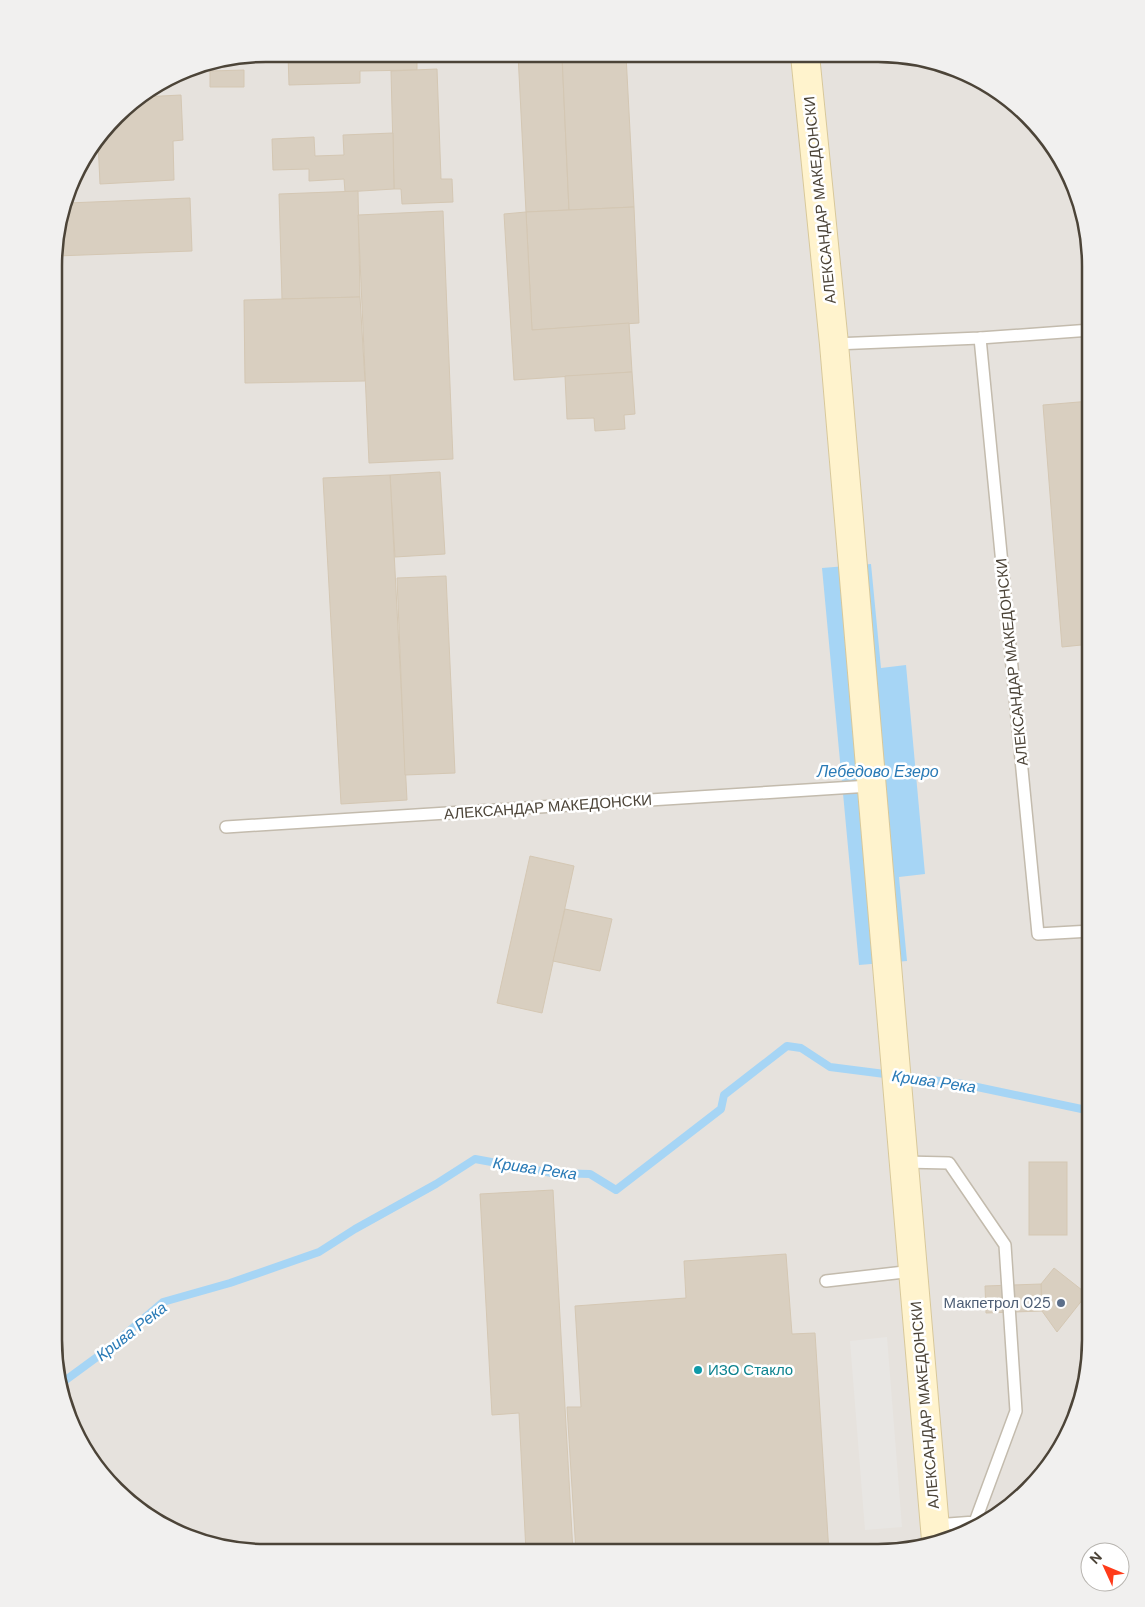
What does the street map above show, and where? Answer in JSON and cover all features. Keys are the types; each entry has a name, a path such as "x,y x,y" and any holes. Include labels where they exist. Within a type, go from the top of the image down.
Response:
{"main road":[{"name":"АЛЕКСАНДАР МАКЕДОНСКИ","path":"806,62 834,344 885,963 936,1532"}],"lane":[{"path":"834,344 980,338 1082,331"},
{"name":"АЛЕКСАНДАР МАКЕДОНСКИ","path":"980,338 1038,934 1082,932"},
{"name":"АЛЕКСАНДАР МАКЕДОНСКИ","path":"226,827 870,786"},
{"path":"904,1162 950,1163 1005,1245 1016,1411 976,1519"},
{"path":"826,1281 913,1271"},
{"path":"936,1532 967,1524"}],"shaded area":[{"path":"878,62 905,64 931,69 957,78 1003,105 1023,122 1040,142 1067,188 1079,227 1082,253 1081,1367 1076,1393 1067,1419 1040,1465 1023,1485 1003,1502 957,1529 918,1541 892,1544 240,1543 214,1538 188,1529 164,1517 142,1502 122,1485 105,1465 78,1419 66,1380 62,1340 62,266 64,240 69,214 78,188 97,153 122,122 153,97 188,78 227,66 253,63"},
{"path":"887,1337 902,1527 865,1530 850,1341"}],"water":[{"name":"Лебедово Езеро","path":"871,564 881,668 906,665 925,874 899,877 907,961 859,965 822,568"}],"building":[{"path":"288,62 417,62 417,70 360,71 360,83 289,85"},
{"path":"518,62 562,62 569,210 526,212"},
{"path":"562,62 626,62 634,207 569,210"},
{"path":"437,69 441,179 452,179 453,202 402,204 401,189 394,189 391,71"},
{"path":"244,70 244,87 210,87 210,71"},
{"path":"181,95 183,140 173,141 174,180 100,184 98,151 122,122 154,96"},
{"path":"393,133 394,189 345,192 344,179 309,181 309,169 273,170 272,139 314,137 315,156 344,155 343,135"},
{"path":"358,191 360,297 282,299 279,194"},
{"path":"190,198 192,251 63,256 66,227 72,203"},
{"path":"634,207 639,323 532,330 526,212"},
{"path":"443,211 453,459 369,463 358,215"},
{"path":"526,212 532,330 629,323 632,372 514,380 504,214"},
{"path":"360,297 365,381 245,383 244,300"},
{"path":"632,372 635,414 624,415 625,429 595,431 594,418 567,419 565,376"},
{"path":"1082,402 1082,645 1062,647 1043,405"},
{"path":"440,472 445,554 395,557 390,475"},
{"path":"390,475 407,800 341,804 323,478"},
{"path":"446,576 455,773 405,775 397,578"},
{"path":"530,856 574,866 542,1013 497,1003"},
{"path":"565,909 612,919 600,971 553,961"},
{"path":"1029,1162 1067,1162 1067,1235 1029,1235"},
{"path":"553,1190 573,1544 526,1544 519,1413 492,1415 480,1194"},
{"name":"ИЗО Стакло","path":"786,1254 792,1334 815,1333 828,1544 576,1544 567,1407 581,1407 575,1306 686,1298 684,1261"},
{"name":"Макпетрол 025","path":"1054,1268 1082,1290 1082,1300 1057,1332 1042,1311 1041,1284"},
{"path":"1041,1284 1042,1311 986,1313 985,1286"}],"waterway":[{"name":"Крива Река","path":"66,1380 108,1349 163,1302 230,1283 319,1252 355,1229 436,1184 475,1159 552,1173 590,1174 616,1190 721,1109 724,1095 787,1046 801,1048 830,1067 963,1084 1082,1109"}],"place":[{"name":"Макпетрол 025","path":"1061,1303"},
{"name":"ИЗО Стакло","path":"698,1370"}]}
